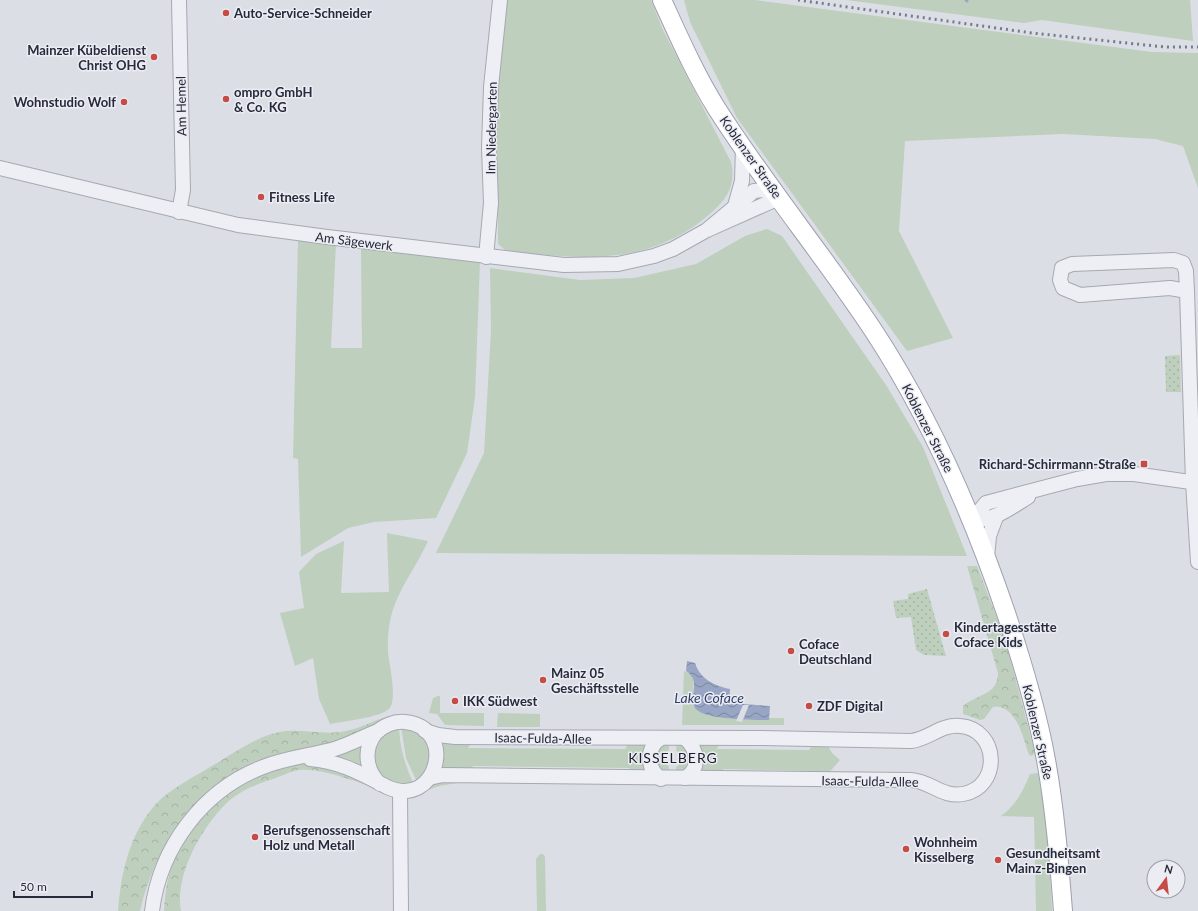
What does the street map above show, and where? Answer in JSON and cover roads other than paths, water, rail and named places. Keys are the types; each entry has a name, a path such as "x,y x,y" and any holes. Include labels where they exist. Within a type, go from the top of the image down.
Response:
{"main road":[{"name":"Koblenzer Straße","path":"662,0 688,55 709,94 743,147 876,335 913,396 972,520 987,559 1017,648 1041,733 1059,850 1063,911"}],"street":[{"name":"Am Hemel","path":"179,0 183,190 179,212"},
{"name":"Im Niedergarten","path":"486,257 490,203 489,148 491,87 500,0"},
{"path":"735,206 742,181 743,147"},
{"name":"Am Sägewerk","path":"0,168 238,225 486,257 564,265 618,264 654,256 673,249 707,230 779,198"},
{"name":"Am Sägewerk","path":"707,230 735,206 757,190 768,191 779,198"},
{"path":"1187,291 1170,288 1080,295 1063,288 1060,280 1062,268 1072,264 1174,260 1183,263 1186,271 1187,291 1195,483 1198,562"},
{"path":"960,494 986,503 1077,479 1106,474 1145,475 1195,483"},
{"path":"972,520 983,520 996,517 1039,490"},
{"path":"972,520 986,503"},
{"path":"987,559 989,536 996,517"},
{"name":"Isaac-Fulda-Allee","path":"152,911 159,882 172,849 184,828 204,805 225,787 248,774 272,764 298,757 339,748 391,724 402,722 414,724 425,731 455,737 911,740 923,738 948,726 958,725 969,728 980,735 988,745 992,760 987,777 979,788 970,793 955,795 942,792 924,782 911,780 661,779 443,775 429,778 417,788 400,791 390,789 341,764 325,760 298,757"},
{"path":"378,731 370,742 368,760 372,773 380,784"},
{"path":"425,731 434,742 437,755 436,766 429,778"},
{"path":"661,738 653,746 650,757 653,771 661,779"},
{"path":"685,738 694,747 696,759 693,770 685,778"},
{"path":"400,791 401,911"}],"water":[{"name":"Lake Coface","path":"687,661 695,663 700,673 709,681 730,689 729,703 770,706 769,720 721,718 711,716 697,710 693,702 693,680 691,675 686,671"}],"railway":[{"path":"798,0 1032,33 1165,47 1198,47"}],"place":[{"name":"Auto-Service-Schneider","path":"226,13"},
{"name":"Mainzer Kübeldienst Christ OHG","path":"154,57"},
{"name":"ompro GmbH & Co. KG","path":"226,99"},
{"name":"Wohnstudio Wolf","path":"124,102"},
{"name":"Fitness Life","path":"261,197"},
{"name":"Richard-Schirrmann-Straße","path":"1144,464"},
{"name":"Kindertagesstätte Coface Kids","path":"946,634"},
{"name":"Coface Deutschland","path":"791,651"},
{"name":"Mainz 05 Geschäftsstelle","path":"543,680"},
{"name":"IKK Südwest","path":"455,701"},
{"name":"ZDF Digital","path":"809,706"},
{"name":"Berufsgenossenschaft Holz und Metall","path":"255,837"},
{"name":"Wohnheim Kisselberg","path":"906,849"},
{"name":"Gesundheitsamt Mainz-Bingen","path":"998,860"}],"district":[{"name":"KISSELBERG","path":"673,758"}]}
